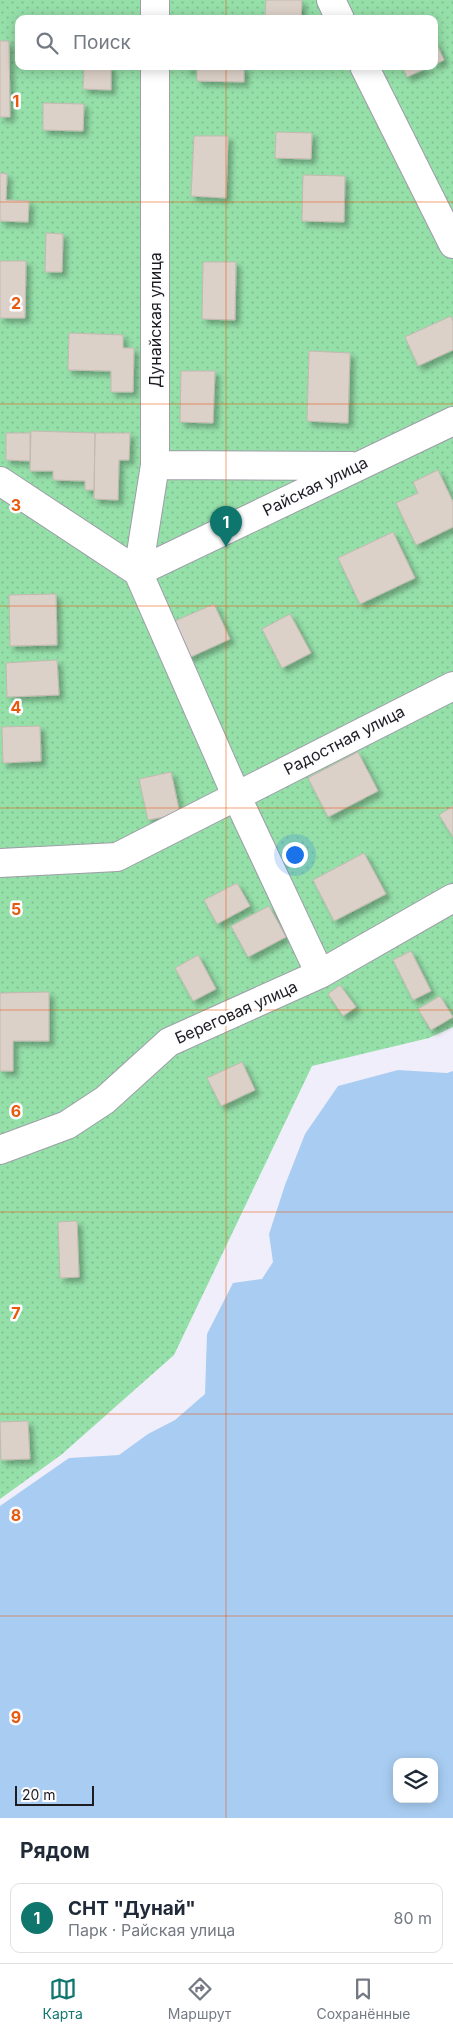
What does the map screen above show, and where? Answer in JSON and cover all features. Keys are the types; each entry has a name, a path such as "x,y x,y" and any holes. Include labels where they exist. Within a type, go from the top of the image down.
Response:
{"street":[{"path":"155,0 155,15"},
{"path":"331,0 338,15"},
{"name":"Дунайская улица","path":"138,572 155,465 155,70"},
{"path":"366,70 453,244"},
{"name":"Райская улица","path":"138,572 453,421"},
{"path":"155,465 357,466"},
{"path":"0,480 138,572 236,795 320,974"},
{"name":"Радостная улица","path":"0,863 117,857 453,686"},
{"name":"Береговая улица","path":"0,1150 67,1125 105,1100 169,1042 320,974 453,898"}],"green space":[{"path":"0,0 453,0 453,1027 429,1038 312,1066 174,1355 61,1455 0,1499"}],"water":[{"path":"398,1070 447,1073 453,1071 453,1818 0,1818 0,1506 69,1458 119,1455 148,1434 175,1420 205,1394 207,1334 233,1283 262,1279 273,1262 269,1234 285,1185 305,1134 338,1086"}],"building":[{"path":"266,0 302,0 301,15 265,15"},
{"path":"0,41 9,41 10,117 0,117"},
{"path":"438,47 444,60 438,63"},
{"path":"84,70 111,70 111,90 83,89"},
{"path":"197,70 244,70 244,82 197,81"},
{"path":"404,70 422,70 407,77"},
{"path":"43,103 84,104 83,131 43,130"},
{"path":"276,132 312,133 311,159 275,158"},
{"path":"194,136 228,136 226,198 191,196"},
{"path":"0,173 7,174 6,200 29,201 28,222 0,221"},
{"path":"303,175 345,176 344,222 302,221"},
{"path":"46,233 63,234 62,272 45,272"},
{"path":"0,261 26,261 25,318 0,318"},
{"path":"203,262 236,262 235,320 202,319"},
{"path":"451,316 453,321 453,350 418,366 405,337"},
{"path":"69,333 123,335 123,348 134,348 133,392 111,392 111,371 68,370"},
{"path":"309,351 350,353 348,423 307,421"},
{"path":"181,371 215,371 213,423 180,422"},
{"path":"31,431 95,433 94,490 85,490 85,481 53,480 53,471 30,471"},
{"path":"6,433 30,433 30,461 6,460"},
{"path":"95,433 130,433 129,460 119,460 118,500 94,499"},
{"path":"438,470 453,502 453,527 416,545 396,503 418,493 413,482"},
{"path":"393,532 415,578 360,604 338,558"},
{"path":"56,594 57,645 10,646 9,595"},
{"path":"214,604 230,639 184,660 168,624"},
{"path":"290,614 311,653 282,668 262,629"},
{"path":"57,660 59,695 7,697 6,663"},
{"path":"40,726 41,761 3,763 2,727"},
{"path":"358,752 378,791 328,817 308,778"},
{"path":"171,772 180,814 148,820 139,779"},
{"path":"453,806 453,837 439,815"},
{"path":"364,853 386,894 334,921 313,880"},
{"path":"237,883 250,906 217,924 204,900"},
{"path":"269,906 286,937 248,957 231,926"},
{"path":"411,951 431,991 413,1000 393,960"},
{"path":"198,955 216,989 193,1001 175,968"},
{"path":"340,985 356,1007 343,1016 328,994"},
{"path":"49,992 49,1041 13,1041 13,1071 0,1071 0,993"},
{"path":"440,996 453,1017 431,1030 418,1009"},
{"path":"242,1062 255,1090 221,1106 207,1078"},
{"path":"77,1221 79,1277 60,1278 58,1222"},
{"path":"28,1421 30,1459 1,1460 0,1422"}],"place":[{"name":"СНТ \"Дунай\"","path":"226,547"}]}
